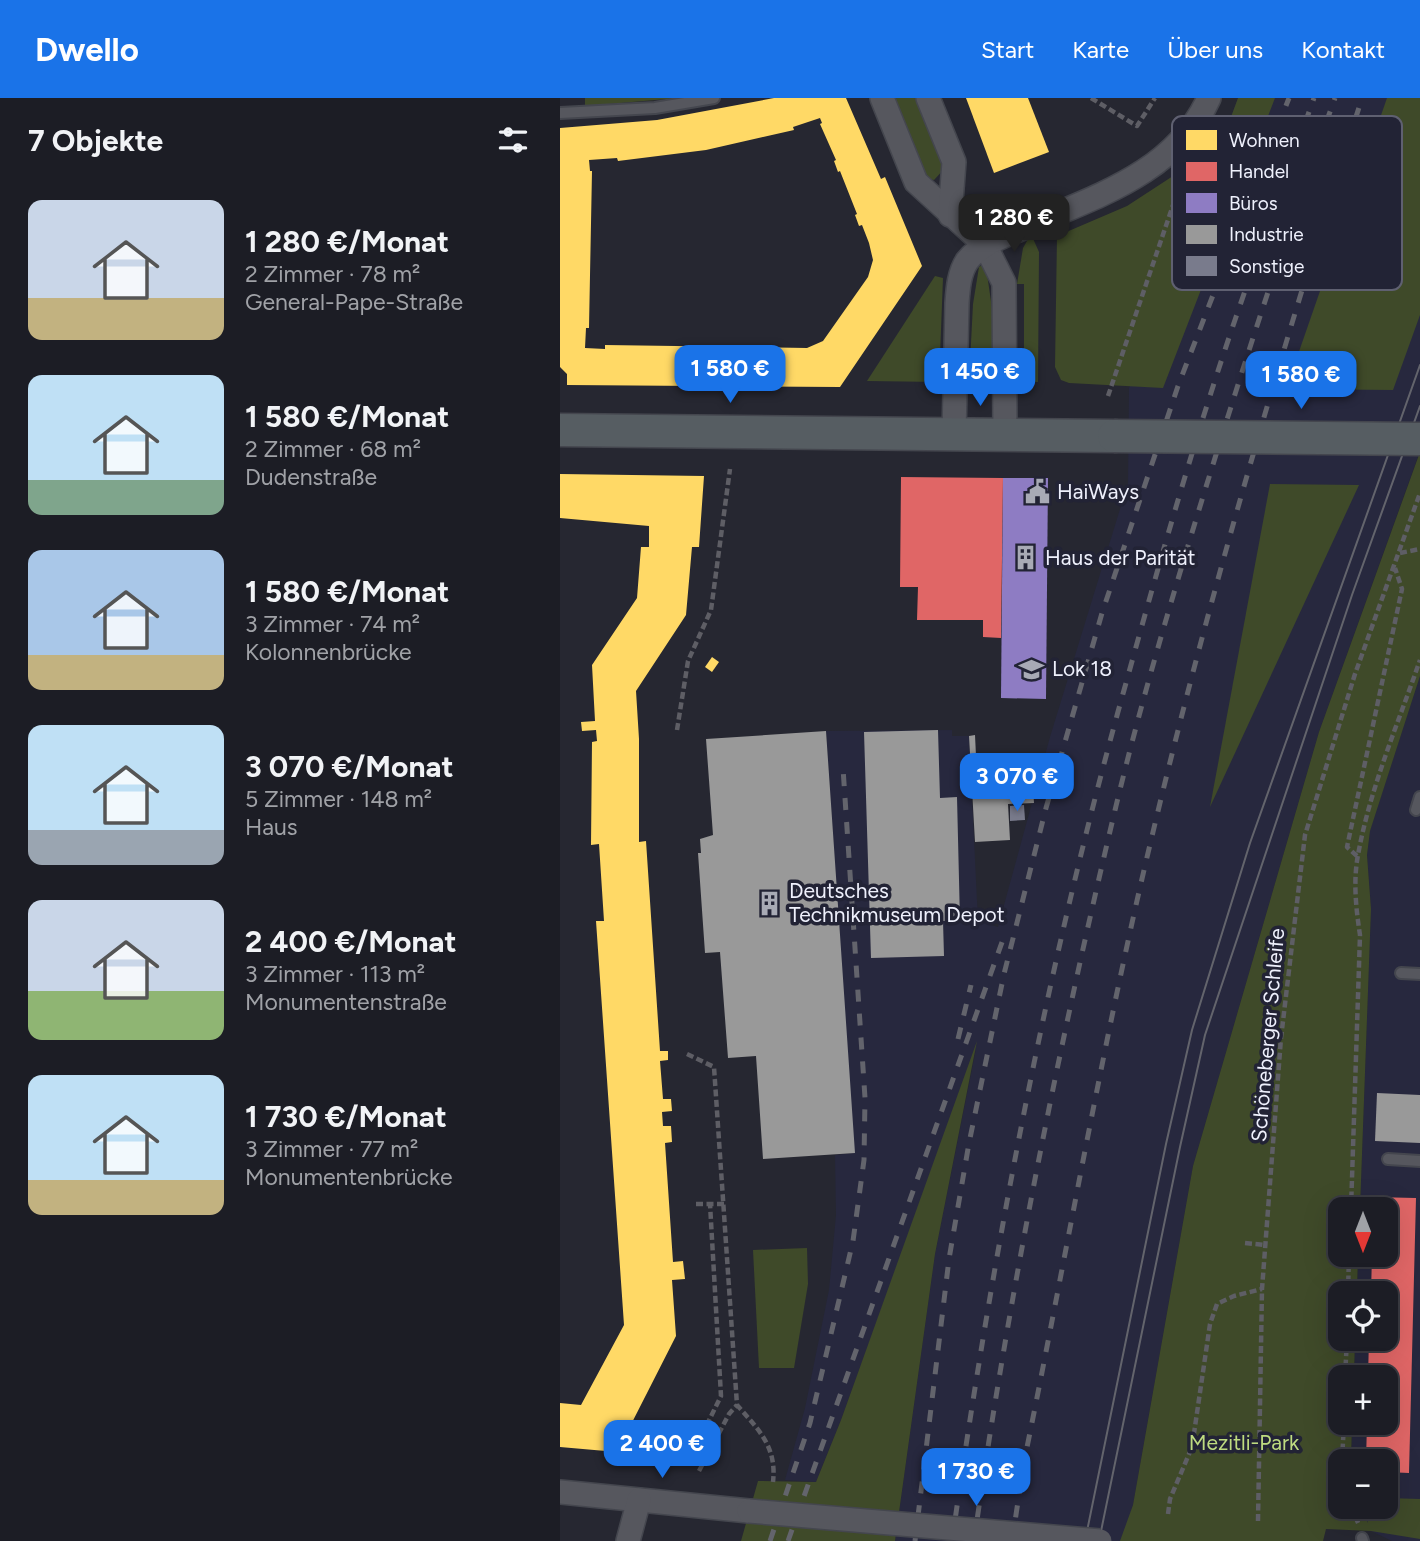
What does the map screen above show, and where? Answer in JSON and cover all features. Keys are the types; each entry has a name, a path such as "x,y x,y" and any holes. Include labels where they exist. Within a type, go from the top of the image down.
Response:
{"main road":[{"path":"560,430 1420,439"}],"street":[{"path":"882,98 916,182 985,244 1004,283 1005,435"},
{"path":"928,98 954,162 950,215"},
{"path":"1198,116 1209,98"},
{"path":"954,434 959,282 966,262 985,244 1112,191 1146,172 1172,149"},
{"path":"560,1492 1100,1541"},
{"path":"628,1541 639,1500"}],"lane":[{"path":"560,113 655,108 714,98"},
{"path":"1416,810 1420,797"},
{"path":"1401,973 1420,974"},
{"path":"1388,1159 1420,1161"}],"path":[{"path":"1091,98 1137,126 1155,98"},
{"path":"1108,396 1172,207"},
{"path":"677,730 688,661 711,610 730,469"},
{"name":"Schöneberger Schleife","path":"1258,1521 1262,1289 1281,1038 1305,835 1355,674 1420,493"},
{"path":"1399,553 1420,549"},
{"name":"Schöneberger Schleife","path":"1357,856 1347,847 1402,589 1395,567"},
{"path":"1351,1197 1360,935 1356,909 1357,856 1372,800 1420,660"},
{"path":"687,1054 715,1067 737,1405 757,1428 773,1455 773,1482"},
{"path":"696,1204 724,1204"},
{"path":"688,1463 721,1396 710,1204"},
{"path":"1245,1243 1266,1245"},
{"path":"1168,1514 1170,1499 1192,1447 1210,1324 1217,1304 1234,1296 1262,1289"},
{"path":"699,1471 729,1414 737,1405"}],"shaded area":[{"path":"1238,98 1420,98 1420,451 1319,732 1193,1166 1133,1505 1123,1541 895,1541 935,1254 976,1049 816,1482 785,1480 805,1408 829,1290 836,1215 835,1155 854,1153 826,731 952,730 952,736 969,736 978,921 998,927 1050,737 1128,483 1129,388 1172,274 1172,290 1402,290 1402,116 1231,116"},
{"path":"1420,676 1420,1541 1392,1541 1371,1531 1366,1519 1398,1519 1398,1449 1351,1449 1352,1435 1398,1435 1398,1365 1354,1365 1355,1351 1398,1351 1398,1281 1357,1281 1358,1267 1398,1267 1398,1197 1360,1197 1371,909 1367,855 1370,830"}],"green space":[{"path":"585,98 679,98 585,106"},
{"path":"892,98 917,98 945,168 934,180 925,178"},
{"path":"1238,98 1275,98 1268,116 1231,116"},
{"path":"1387,98 1420,98 1420,315 1393,390 1286,389 1320,290 1402,290 1402,116 1381,116"},
{"path":"1172,177 1172,290 1201,290 1163,388 1069,383 1061,380 1055,367 1057,236 1127,206"},
{"path":"1031,234 1039,252 1038,382 1032,382 1024,359 1024,284 1017,284 1023,248"},
{"path":"979,267 986,267 993,315 994,382 969,382 973,304"},
{"path":"935,276 943,278 939,382 867,381"},
{"name":"Mezitli-Park","path":"1420,452 1420,676 1370,831 1367,855 1371,909 1360,1197 1328,1197 1328,1267 1358,1267 1357,1281 1328,1281 1328,1351 1355,1351 1354,1365 1328,1365 1328,1435 1352,1435 1351,1449 1328,1449 1328,1519 1366,1519 1368,1523 1367,1519 1398,1519 1398,1498 1420,1499 1420,1539 1371,1531 1326,1529 1323,1541 1120,1541 1133,1505 1193,1166 1319,732"},
{"path":"1270,484 1359,485 1210,807"},
{"path":"977,1041 935,1254 895,1541 741,1541 758,1481 816,1482 841,1420"},
{"path":"807,1248 808,1284 794,1368 759,1368 753,1250"}],"building: Wohnen":[{"path":"774,98 846,98 881,179 885,177 922,266 840,387 567,385 567,374 560,367 560,128 657,120","holes":["820,118 820,124 857,214 855,215 859,226 862,225 873,260 868,277 823,341 807,348 605,345 605,349 585,348 586,328 589,328 592,171 589,160 617,158 618,161 706,150 794,130 793,127"]},
{"path":"966,98 1028,98 1049,152 994,173"},
{"path":"560,474 704,476 699,547 692,547 686,615 636,691 639,842 646,841 660,1051 668,1051 668,1060 660,1061 663,1099 671,1099 672,1111 662,1112 663,1126 671,1126 672,1142 665,1143 673,1262 683,1261 685,1279 672,1280 676,1336 617,1452 560,1447 560,1403 581,1405 624,1325 596,921 604,921 599,844 591,845 592,742 597,741 596,730 582,731 581,722 595,721 592,665 637,598 641,547 649,547 649,526 560,518"},
{"path":"712,657 719,662 712,672 705,667"}],"building: Handel":[{"path":"901,477 1003,478 1001,638 983,637 983,620 917,620 918,587 900,587"},
{"path":"1398,1198 1416,1198 1409,1473 1398,1473 1398,1449 1366,1449 1367,1435 1398,1435 1398,1365 1368,1365 1369,1351 1398,1351 1398,1281 1371,1281 1372,1267 1398,1267"}],"building: Büros":[{"name":"Haus der Parität","path":"1003,478 1048,478 1046,699 1001,698"}],"building: Industrie":[{"name":"Deutsches Technikmuseum Depot","path":"938,730 940,798 957,797 960,921 943,921 944,956 871,958 864,732"},
{"name":"Deutsches Technikmuseum Depot","path":"826,731 855,1153 763,1159 756,1056 728,1058 720,952 705,953 698,853 701,853 700,839 713,835 706,739"},
{"path":"975,735 976,756 1005,755 1006,761 1031,758 1034,803 1008,804 1010,840 975,842 969,736"},
{"path":"1377,1093 1420,1095 1420,1143 1375,1141"}],"building: Sonstige":[{"path":"1024,805 1025,820 1010,821 1010,806"}],"tram line":[{"path":"1085,1541 1192,1030 1250,843 1420,365"},
{"path":"1099,1541 1205,1035 1352,595 1420,406"}],"railway":[{"path":"1282,116 1289,98"},
{"path":"1308,116 1314,98"},
{"path":"1329,116 1335,98"},
{"path":"1356,116 1362,98"},
{"path":"915,1541 949,1259 969,1143 1004,974 1046,808 1102,613 1178,386 1215,290"},
{"path":"952,1541 1004,1217 1071,895 1178,499 1245,290"},
{"path":"974,1541 1036,1172 1074,989 1126,764 1172,598 1269,290"},
{"path":"1012,1541 1024,1462 1102,1067 1153,832 1200,647 1302,290"},
{"path":"770,1541 810,1423 853,1241 864,1160 865,1098 843,768"},
{"path":"788,1541 1006,931"},
{"path":"958,1039 971,985"}],"place":[{"name":"HaiWays","path":"1037,492"},
{"name":"Haus der Parität","path":"1025,558"},
{"name":"Lok 18","path":"1032,669"},
{"name":"Deutsches Technikmuseum Depot","path":"769,903"}]}
